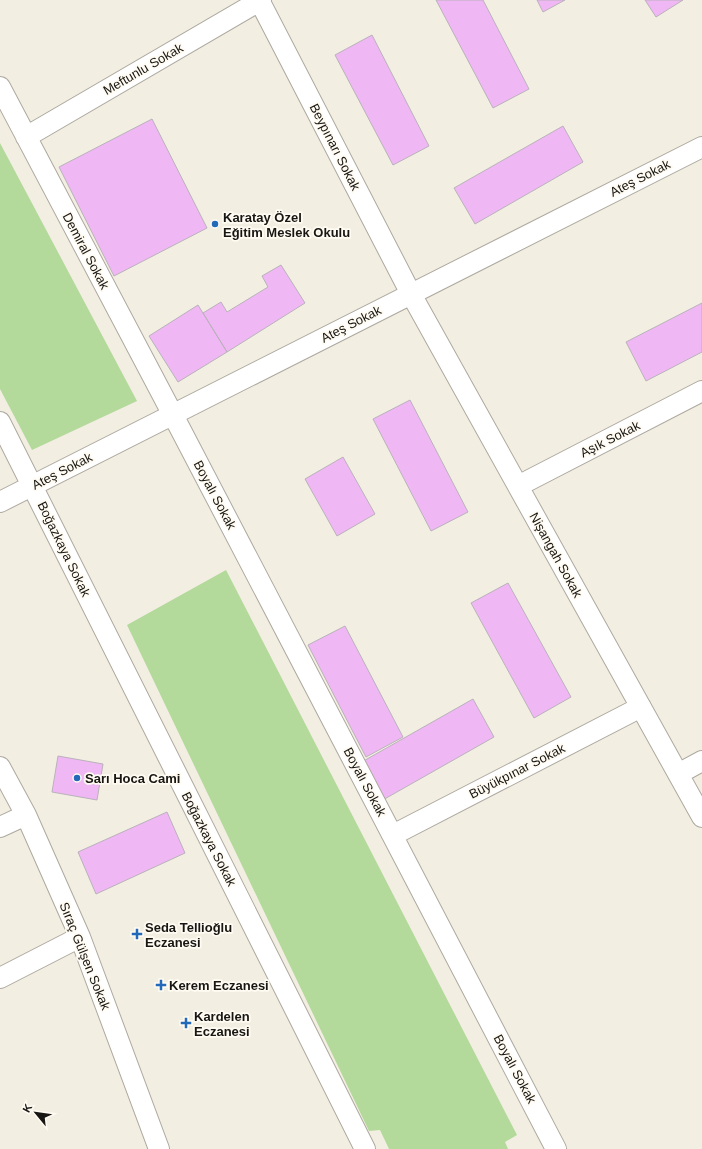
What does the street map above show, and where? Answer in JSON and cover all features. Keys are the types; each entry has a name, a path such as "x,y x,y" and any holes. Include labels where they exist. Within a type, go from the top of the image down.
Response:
{"street":[{"name":"Meftunlu Sokak","path":"26,137 260,0"},
{"name":"Beypınarı Sokak","path":"260,0 411,294"},
{"name":"Demiral Sokak","path":"0,87 173,415"},
{"name":"Ateş Sokak","path":"0,502 702,147"},
{"name":"Nişangah Sokak","path":"411,294 702,817"},
{"name":"Aşık Sokak","path":"518,486 702,392"},
{"name":"Boyalı Sokak","path":"173,415 556,1149"},
{"name":"Boğazkaya Sokak","path":"0,422 365,1149"},
{"name":"Büyükpınar Sokak","path":"393,835 641,708"},
{"path":"678,774 702,761"},
{"name":"Sıraç Gülşen Sokak","path":"0,767 26,815 80,937 159,1149"},
{"path":"0,827 26,815"},
{"path":"0,978 80,937"}],"green space":[{"path":"0,143 137,401 32,450 0,389"},
{"path":"226,570 517,1135 505,1142 508,1149 389,1149 380,1130 369,1131 127,625"}],"building":[{"path":"436,0 483,0 529,89 493,108"},
{"path":"537,0 565,0 543,12"},
{"path":"645,0 683,0 656,17"},
{"path":"372,35 429,146 393,165 335,55"},
{"path":"152,119 207,228 114,276 59,167"},
{"path":"563,126 583,162 475,224 454,188"},
{"path":"281,265 305,303 227,352 203,313 221,302 227,312 268,287 262,276"},
{"path":"702,303 702,352 646,381 626,342"},
{"path":"198,305 227,352 178,382 149,336"},
{"path":"410,400 468,512 431,531 373,419"},
{"path":"343,457 375,514 337,536 305,479"},
{"path":"508,583 571,697 534,718 471,603"},
{"path":"345,626 403,737 366,757 308,645"},
{"path":"473,699 494,737 381,801 360,763"},
{"name":"Sarı Hoca Cami","path":"58,756 103,764 97,800 52,792"},
{"path":"167,812 185,853 96,894 78,852"}],"place":[{"name":"Karatay Özel Eğitim Meslek Okulu","path":"215,224"},
{"name":"Sarı Hoca Cami","path":"77,778"},
{"name":"Seda Tellioğlu Eczanesi","path":"137,934"},
{"name":"Kerem Eczanesi","path":"161,985"},
{"name":"Kardelen Eczanesi","path":"186,1023"}]}
